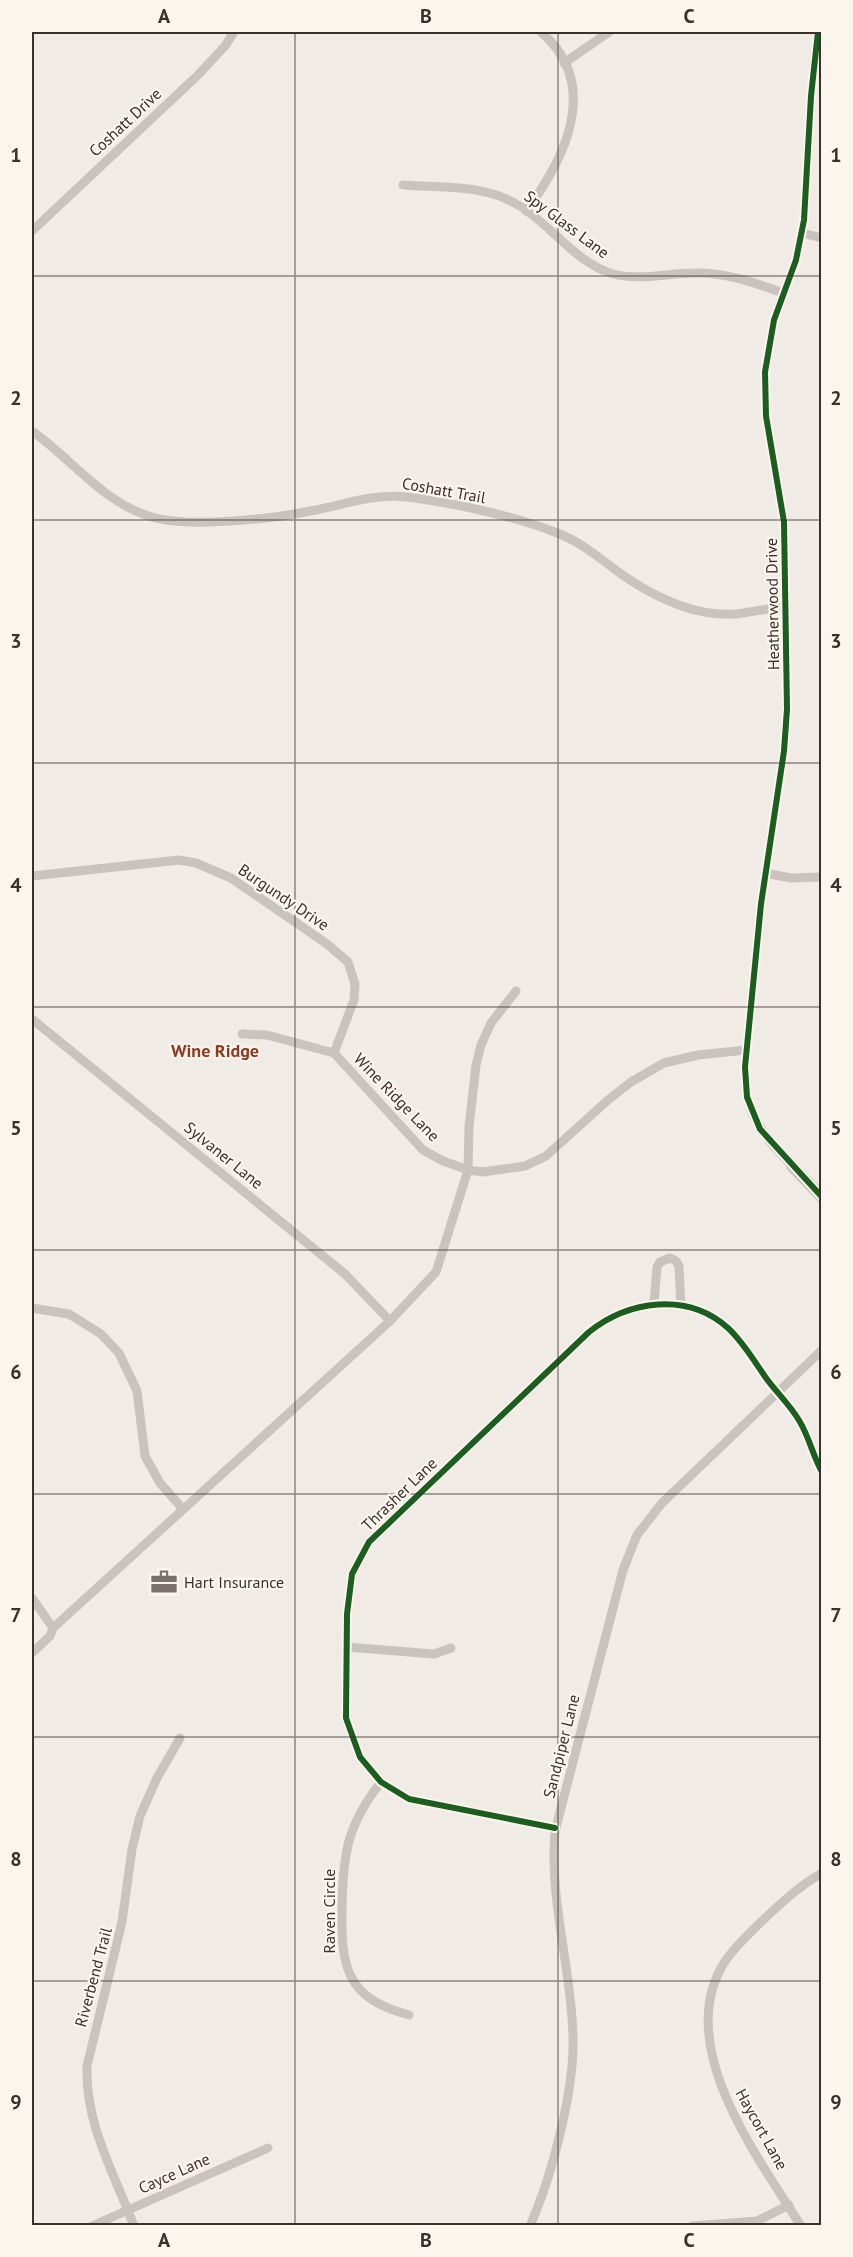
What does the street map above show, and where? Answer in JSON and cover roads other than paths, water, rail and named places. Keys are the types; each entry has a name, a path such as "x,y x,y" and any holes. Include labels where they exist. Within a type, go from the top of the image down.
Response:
{"street":[{"name":"Coshatt Drive","path":"32,231 198,75 225,46 234,32"},
{"path":"526,211 563,151 572,128 574,99 564,63 541,32"},
{"path":"564,63 609,32"},
{"name":"Heatherwood Drive","path":"792,1167 760,1129 748,1104 745,1084 746,1050 765,873 784,751 787,682 784,522 764,388 770,337 802,233 818,32"},
{"name":"Spy Glass Lane","path":"403,185 482,190 506,199 526,211 584,260 611,273 636,277 713,274 783,293"},
{"path":"802,233 822,238"},
{"name":"Coshatt Trail","path":"32,431 113,500 152,518 191,522 262,518 310,511 370,497 406,497 516,520 562,535 592,551 666,602 684,608 737,614 786,607"},
{"name":"Burgundy Drive","path":"32,876 179,860 196,863 231,878 327,944 348,962 355,984 354,1000 334,1053"},
{"path":"765,873 791,878 822,877"},
{"path":"32,1653 50,1636 53,1628 182,1508 390,1322 417,1296 436,1272 468,1170 476,1065 491,1023 516,991"},
{"name":"Sylvaner Lane","path":"32,1019 345,1274 390,1322"},
{"name":"Wine Ridge Lane","path":"242,1034 267,1035 334,1053 423,1150 468,1170 502,1171 525,1166 546,1156 608,1100 664,1063 716,1052 746,1050"},
{"path":"792,1167 822,1197"},
{"path":"654,1303 657,1267 660,1262 670,1258 678,1263 681,1306"},
{"name":"Thrasher Lane","path":"555,1828 425,1803 396,1793 381,1782 360,1757 349,1731 346,1702 348,1589 352,1574 364,1550 381,1528 589,1332 626,1310 654,1303 681,1306 701,1312 727,1327 745,1346 801,1423 822,1472"},
{"path":"32,1308 69,1314 101,1334 119,1353 137,1391 145,1456 160,1483 182,1508"},
{"name":"Sandpiper Lane","path":"530,2226 550,2167 573,2060 572,2017 553,1876 555,1828 630,1548 646,1521 662,1503 822,1350"},
{"path":"32,1598 53,1628"},
{"path":"347,1647 420,1654 434,1654 451,1648"},
{"name":"Riverbend Trail","path":"134,2226 95,2128 86,2086 87,2066 122,1922 130,1857 140,1816 157,1778 180,1738"},
{"name":"Raven Circle","path":"381,1782 354,1821 345,1850 341,1946 347,1970 361,1990 370,1999 390,2010 409,2015"},
{"name":"Haycort Lane","path":"801,2226 727,2099 709,2045 708,2007 717,1977 733,1950 786,1899 822,1873"},
{"name":"Cayce Lane","path":"93,2226 268,2148"},
{"path":"692,2226 757,2221 789,2205"}],"place":[{"name":"Hart Insurance","path":"164,1582"}],"district":[{"name":"Wine Ridge","path":"215,1051"}]}
